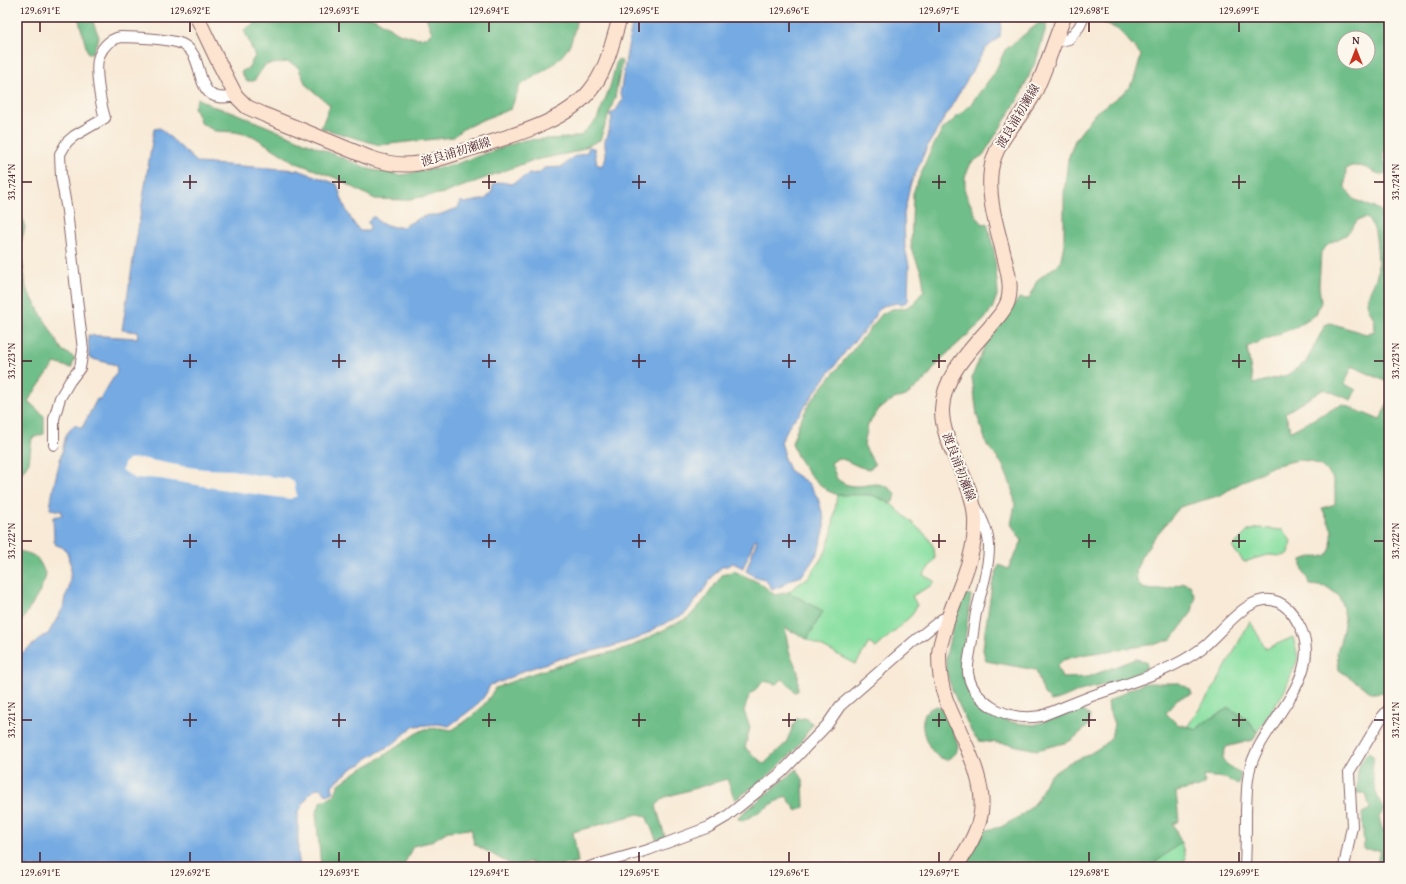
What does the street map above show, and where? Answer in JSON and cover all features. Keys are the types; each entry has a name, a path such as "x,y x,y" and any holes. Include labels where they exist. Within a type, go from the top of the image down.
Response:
{"main road":[{"name":"渡良浦初瀬線","path":"197,17 236,96 247,107 370,158 399,165 426,162 512,135 553,119 579,103 600,77 605,66 620,17"},
{"name":"渡良浦初瀬線","path":"956,867 971,842 981,818 981,791 975,768 946,700 939,671 939,651 949,616 974,543 975,518 973,501 945,430 942,409 943,399 949,380 978,341 998,318 1007,304 1010,293 1009,278 992,208 990,189 991,170 998,148 1033,94 1064,17"}],"street":[{"path":"1054,42 1069,40 1079,27 1084,17"},
{"path":"54,444 54,418 60,398 80,368 83,350 67,211 61,176 60,154 62,149 74,136 105,118 98,70 98,58 102,49 113,39 121,37 174,41 183,44 190,50 195,59 205,89 213,95 221,98 236,96"},
{"path":"973,501 984,524 989,546 987,567 976,614 968,664 968,673 977,694 998,711 1013,717 1029,718 1041,716 1161,671 1202,648 1249,605 1260,601 1271,600 1278,602 1293,614 1301,628 1306,643 1307,652 1305,665 1291,696 1251,764 1248,775 1245,867"},
{"path":"589,867 648,850 708,827 726,817 782,772 827,725 840,706 912,643 942,619 949,616"},
{"path":"1344,867 1352,826 1349,772 1382,717 1389,709"}],"green space":[{"path":"78,17 91,17 99,37 93,52 88,54"},
{"path":"258,17 372,17 399,33 416,38 427,37 432,33 426,17 577,17 572,38 566,51 555,63 520,85 511,109 484,119 461,130 454,137 380,145 321,128 330,105 306,85 298,67 288,62 265,65 254,81 246,81 241,72 248,68 255,56 244,30 259,20"},
{"path":"1099,17 1389,17 1389,148 1386,149 1383,155 1388,172 1380,174 1365,167 1351,166 1346,169 1345,188 1355,200 1380,210 1383,213 1385,221 1386,242 1389,242 1389,351 1386,359 1389,363 1389,383 1352,366 1345,384 1356,390 1351,400 1324,389 1285,413 1291,431 1342,404 1380,420 1389,400 1389,692 1372,693 1339,670 1337,652 1345,618 1339,596 1327,587 1310,585 1302,567 1302,560 1310,557 1321,557 1327,555 1331,548 1332,530 1322,508 1335,504 1335,488 1332,477 1321,466 1310,461 1298,460 1273,466 1221,495 1180,507 1154,538 1141,557 1136,570 1137,581 1142,588 1154,590 1168,588 1184,583 1190,585 1195,597 1192,612 1172,639 1156,644 1081,655 1063,660 1057,666 1062,678 1088,677 1135,659 1146,661 1147,667 1131,676 1115,682 1076,692 1051,701 1044,694 1036,670 986,661 983,650 992,585 999,565 1008,569 1022,541 1011,524 1015,505 1013,490 1002,464 987,445 977,415 972,377 985,345 1019,298 1029,299 1037,280 1060,263 1064,244 1064,194 1068,159 1075,140 1096,112 1125,92 1134,80 1141,55 1119,30 1098,20","holes":["1367,218 1373,226 1376,238 1378,266 1377,275 1370,292 1367,305 1374,318 1374,331 1366,334 1330,323 1325,325 1306,362 1287,375 1253,384 1247,347 1296,327 1316,314 1321,302 1319,286 1321,252 1330,243 1346,235 1358,220"]},
{"path":"1040,22 1047,24 1037,58 1019,98 983,155 971,163 965,177 965,192 976,216 983,224 987,223 994,250 998,293 992,309 984,320 942,358 925,380 906,396 894,399 880,408 868,425 864,445 875,465 869,469 838,458 831,463 837,479 848,485 855,486 872,484 884,485 896,494 894,501 890,503 872,495 837,495 826,490 810,475 797,456 792,443 799,423 811,401 882,314 892,309 905,308 913,304 924,290 922,274 911,248 913,193 928,156 942,130 970,105 995,72 1005,50"},
{"path":"617,60 622,61 615,97 600,140 575,152 531,161 445,193 404,200 375,199 336,178 294,162 253,136 235,132 215,131 201,123 194,107 198,98 211,106 230,111 372,170 402,175 456,164 524,140 569,138 581,135 597,119 610,87"},
{"path":"17,204 25,227 20,246 26,288 62,350 75,358 71,368 55,363 28,401 44,416 44,434 32,438 29,462 17,480"},
{"path":"837,495 872,495 890,503 928,537 934,548 935,559 923,575 934,581 934,584 912,596 917,605 912,615 876,648 869,643 856,664 807,639 823,611 788,592 810,576 826,551 832,532"},
{"path":"1259,528 1283,530 1291,541 1289,553 1283,556 1267,555 1244,562 1232,547 1248,531"},
{"path":"17,551 33,555 39,561 46,576 39,593 17,629"},
{"path":"734,571 760,583 775,595 788,592 823,611 807,639 785,628 789,651 798,672 798,691 795,692 783,679 776,684 764,681 749,696 744,711 750,727 745,748 764,764 786,743 796,719 805,718 813,724 794,751 768,776 735,800 727,779 665,797 656,806 665,837 657,841 646,816 638,814 573,832 578,862 555,867 538,867 529,862 515,867 474,844 471,829 448,831 430,842 413,846 403,867 321,867 316,813 321,802 334,796 339,784 425,729 441,728 452,730 482,707 495,688 534,673 581,659 626,649 689,617 702,603 722,575"},
{"path":"964,594 971,595 963,654 968,689 976,704 998,718 1016,723 1034,725 1072,712 1084,711 1090,716 1088,726 1073,739 1068,742 1037,750 1008,744 979,741 972,733 953,692 946,672 946,656 957,607"},
{"path":"1250,621 1266,649 1293,637 1298,658 1284,692 1257,732 1246,718 1205,722 1197,729 1187,727 1217,683"},
{"path":"1145,683 1179,683 1190,689 1192,694 1177,699 1166,713 1177,724 1197,729 1205,722 1229,708 1246,718 1257,732 1253,740 1226,747 1222,760 1233,769 1241,773 1238,785 1225,778 1204,776 1205,784 1199,787 1176,792 1179,821 1173,824 1181,842 1155,863 1153,867 963,867 986,830 1001,827 1022,815 1037,801 1048,777 1070,762 1086,756 1104,745 1111,738 1114,724 1108,702 1128,690"},
{"path":"937,706 943,709 949,720 958,746 956,753 946,760 937,756 927,742 924,734 923,720 925,714 930,709"},
{"path":"1369,752 1374,757 1372,771 1374,785 1378,798 1385,810 1379,817 1382,828 1389,836 1389,867 1376,867 1380,850 1364,849 1362,813 1370,809 1366,793 1357,793 1357,781 1359,765"},
{"path":"797,769 803,780 804,807 797,811 786,796 743,821 737,818"},
{"path":"1181,842 1186,859 1175,867 1153,867 1155,863"}],"water":[{"path":"633,17 1002,17 1000,37 985,49 927,147 910,186 904,214 905,248 909,265 908,301 900,305 897,303 883,306 876,313 869,326 849,347 799,415 791,422 781,442 784,458 789,470 808,483 818,498 824,519 824,531 818,552 808,568 801,576 792,579 782,586 772,589 765,579 756,577 746,571 757,540 755,539 743,568 733,563 723,566 715,573 685,614 657,627 639,638 610,647 559,659 523,671 503,681 490,685 483,698 478,703 449,726 438,724 415,726 393,744 368,758 362,764 354,767 332,785 333,792 327,795 322,789 317,788 310,793 298,813 298,853 300,867 17,867 17,657 41,637 48,634 63,608 65,597 69,589 71,565 67,552 62,547 56,545 54,541 53,517 62,515 61,511 50,509 53,489 66,435 74,425 82,428 97,399 100,399 117,372 116,365 89,358 88,335 137,338 138,332 122,330 154,129 160,128 198,163 298,170 337,184 346,209 360,231 368,231 370,227 368,221 372,217 375,217 380,223 394,227 403,227 419,218 428,215 438,215 458,208 461,201 464,203 486,199 492,191 493,184 501,182 512,184 529,174 539,173 544,168 562,167 573,157 587,152 589,147 594,148 597,164 601,166 606,156 605,140 608,135 612,119 610,114 615,112 623,99 620,94"}],"pier":[{"path":"140,458 182,466 233,470 250,474 291,479 294,482 297,496 290,499 160,479 136,479 122,470 128,459"}]}
